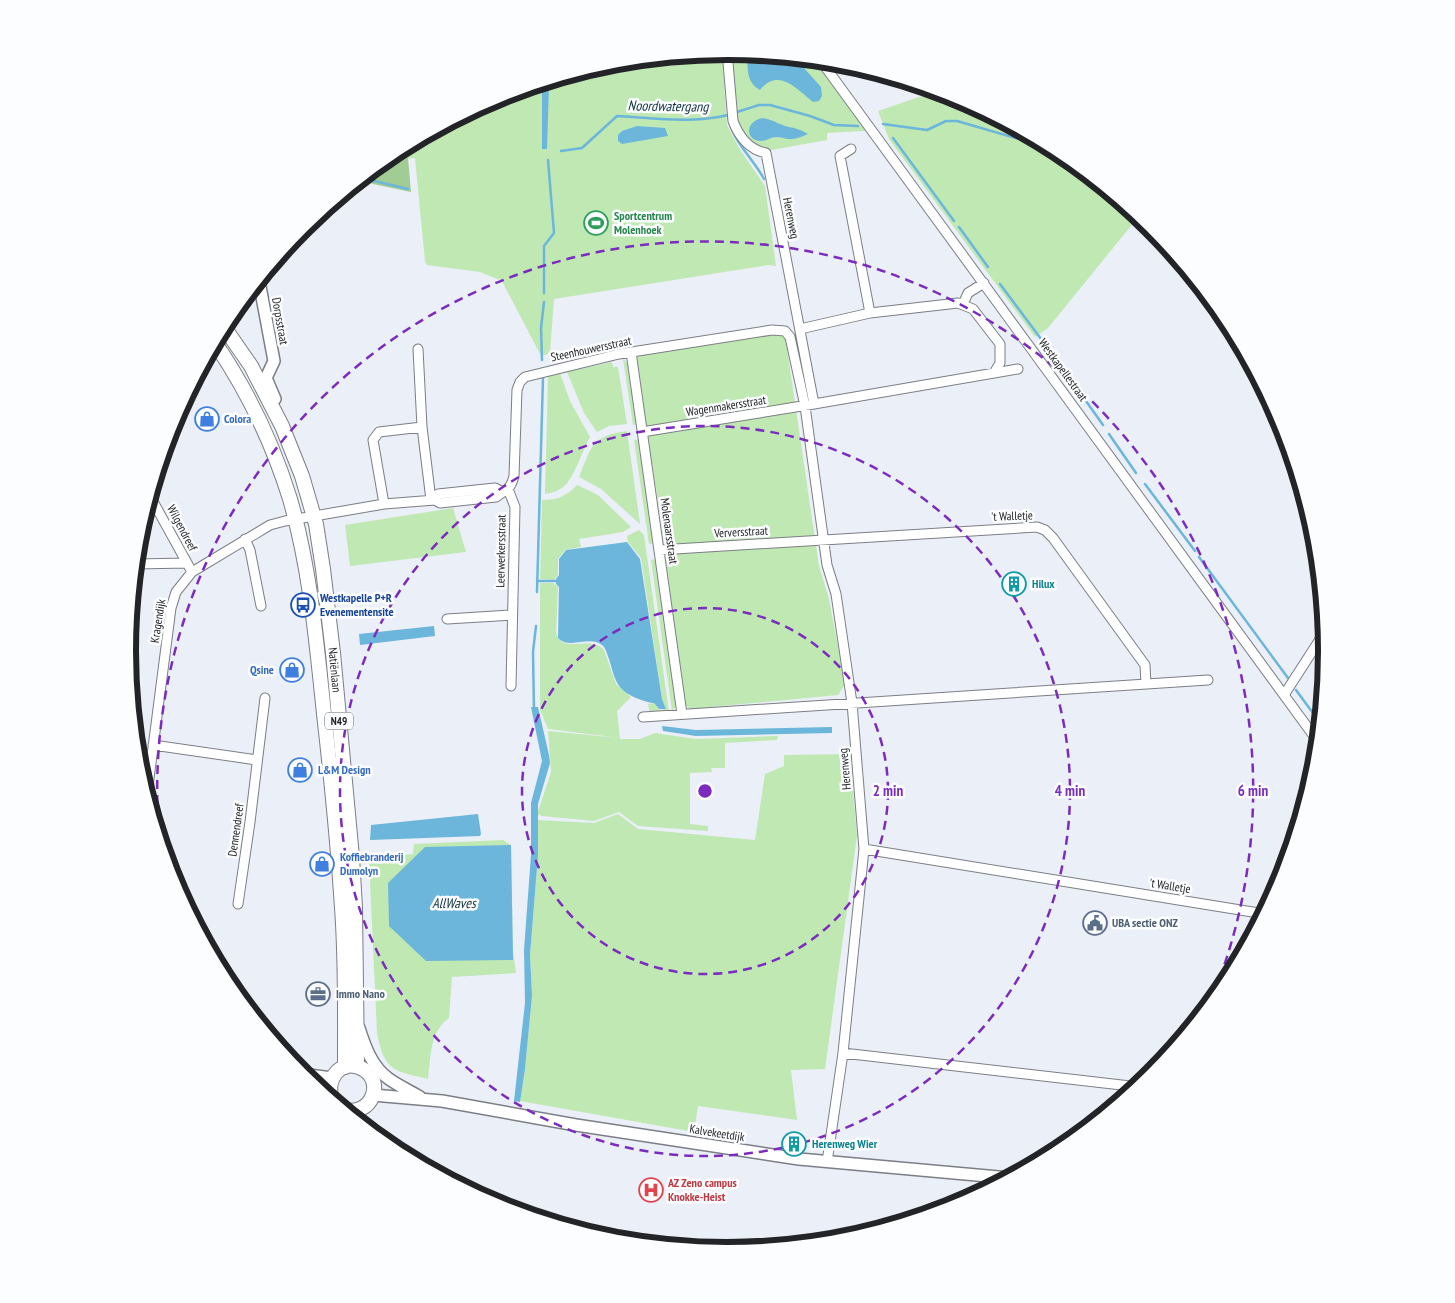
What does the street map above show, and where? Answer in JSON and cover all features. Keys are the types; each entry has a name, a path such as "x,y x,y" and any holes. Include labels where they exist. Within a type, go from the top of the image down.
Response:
{"main road":[{"name":"Natiënlaan","path":"229,334 251,366 282,426 302,476 314,516 323,569 352,857 355,908 357,1020 351,1067"},
{"name":"Natiënlaan","path":"219,350 237,378 264,431 290,499 310,598 335,814 351,1067"},
{"path":"328,1088 337,1071 351,1067 365,1070 371,1077 374,1086 373,1095 368,1103 354,1110"}],"street":[{"name":"Herenweg","path":"728,60 733,121 736,130 741,138 756,151 766,153 800,329 810,405 823,540 827,565 836,594 852,703 864,849 843,1053 827,1162"},
{"name":"Westkapellestraat","path":"827,69 1313,735"},
{"path":"851,149 840,156 870,314"},
{"path":"963,304 968,293 984,283"},
{"name":"Dorpsstraat","path":"260,288 274,361 269,368 266,378 282,414 282,426"},
{"path":"800,329 870,314 958,303 963,304 973,309 1000,344 1000,363 994,373"},
{"name":"Steenhouwersstraat","path":"505,490 512,484 514,476 517,390 520,382 525,377 533,374 631,352 772,330 785,331 790,336 810,405"},
{"path":"418,349 422,427 433,500"},
{"name":"Molenaarsstraat","path":"631,352 682,714"},
{"path":"251,366 259,370 269,368"},
{"path":"810,405 1018,369"},
{"name":"Wagenmakersstraat","path":"642,432 810,405"},
{"path":"384,504 372,440 380,432 422,427"},
{"path":"295,520 384,504 433,500 438,494 495,488 505,490"},
{"name":"Leerwerkersstraat","path":"505,490 515,507 511,686"},
{"name":"Wilgendreef","path":"155,504 192,572"},
{"name":"Kragendijk","path":"149,776 173,600 181,584 192,572 245,539 285,520 295,520"},
{"name":"'t Walletje","path":"823,540 1022,527 1036,527 1045,530 1053,538 1144,665 1146,684"},
{"path":"245,539 250,550 262,606"},
{"name":"Verversstraat","path":"659,550 823,540"},
{"path":"143,564 187,563"},
{"path":"447,618 512,615"},
{"path":"1284,695 1319,641"},
{"path":"643,717 1208,680"},
{"name":"Dennendreef","path":"238,904 265,698"},
{"path":"153,745 257,760"},
{"name":"'t Walletje","path":"864,849 1258,913"},
{"name":"Kalvekeetdijk","path":"357,1020 365,1046 374,1064 388,1079 422,1098"},
{"path":"843,1053 1130,1085"},
{"name":"Kalvekeetdijk","path":"373,1095 422,1098 576,1126 799,1159 998,1177"}],"green space":[{"name":"Sportcentrum Molenhoek","path":"723,60 727,125 739,148 765,186 776,266 768,265 554,299 550,353 541,356 502,281 480,272 427,265 425,261 415,158 400,159 432,139 466,121 537,91 612,71 689,61"},
{"path":"732,60 766,61 823,68 867,129 864,131 827,133 827,140 766,151 765,147 757,148 742,133 737,119"},
{"path":"924,93 954,105 1023,139 1088,182 1134,222 1048,328 1035,337 889,139 878,111 925,95"},
{"path":"408,158 411,192 368,182 399,160"},
{"path":"784,328 819,566 829,599 845,684 838,695 690,709 685,705 636,349"},
{"path":"623,359 629,364 638,424 633,425"},
{"path":"612,362 613,367 618,367 627,424 609,426 597,432 584,413 567,372"},
{"path":"560,373 570,401 590,437 569,481 558,490 545,494 548,376"},
{"path":"627,431 640,524 601,489 579,477 594,444 606,436"},
{"path":"640,439 655,543 649,544 634,440"},
{"path":"577,485 598,495 631,527 623,532 579,539 581,547 565,550 558,559 558,575 554,580 540,579 542,500 561,497"},
{"path":"453,508 466,552 350,566 345,525"},
{"path":"639,530 644,535 669,712 650,713 648,704 654,703 659,710 666,709 662,699 641,558 628,542 627,536"},
{"path":"656,559 677,705 672,711 651,560"},
{"path":"540,583 553,583 558,587 556,632 559,639 564,643 570,644 592,644 604,650 616,684 631,697 617,711 620,738 548,729 540,710"},
{"path":"548,731 640,739 655,733 696,739 778,736 777,740 725,743 725,768 711,768 712,772 690,773 690,824 708,826 708,831 638,826 619,812 594,821 537,814 551,772"},
{"path":"850,754 857,836 825,1069 791,1070 797,1120 698,1106 694,1132 520,1101 532,996 530,955 538,855 537,820 594,823 618,814 638,829 755,840 765,774 784,766 784,755"},
{"path":"503,840 511,845 513,951 516,973 452,977 449,1018 442,1024 434,1038 428,1079 399,1071 387,1062 377,1033 369,859 413,854 414,844"}],"water":[{"path":"747,61 801,65 821,87 822,96 819,101 813,102 794,86 780,80 767,83 760,90 755,87 750,79"},
{"path":"549,87 547,149 542,149 542,90"},
{"path":"762,118 808,134 794,139 776,137 763,141 756,140 750,135 750,127 756,120"},
{"path":"637,126 665,128 668,136 622,144 618,141 618,135 622,131"},
{"path":"627,542 640,559 662,699 666,709 659,709 654,703 629,695 620,687 602,645 591,641 568,643 558,638 559,587 556,584 556,579 559,575 559,559 566,550"},
{"path":"434,626 435,636 360,645 359,634"},
{"path":"531,707 538,707 550,763 538,804 538,855 530,955 532,996 520,1102 514,1101 525,1003 524,950 531,855 531,803 542,761"},
{"path":"662,726 696,730 832,727 832,733 696,736 663,731"},
{"path":"478,814 480,836 370,840 371,825"},
{"name":"AllWaves","path":"511,845 513,960 426,961 389,926 388,883 425,847"}],"waterway":[{"name":"Noordwatergang","path":"737,112 759,105 770,105 834,125 858,126"},
{"name":"Noordwatergang","path":"561,151 582,148 617,116 687,120 728,115 738,141 764,179"},
{"name":"Noordwatergang","path":"883,124 927,130 946,121 957,121 1026,141"},
{"path":"893,138 954,221"},
{"path":"544,293 544,246 554,233 548,160"},
{"name":"Noordwatergang","path":"370,180 408,189"},
{"path":"959,227 988,267"},
{"path":"1000,284 1047,347"},
{"path":"542,360 541,328 544,302"},
{"path":"1054,356 1103,425"},
{"path":"537,592 543,377"},
{"path":"1109,434 1136,473"},
{"path":"1145,484 1195,551"},
{"path":"1199,557 1288,678"},
{"path":"537,581 558,581"},
{"path":"534,711 533,652 536,626"},
{"path":"1296,690 1315,716"}],"place":[{"name":"Sportcentrum Molenhoek","path":"596,223"},
{"name":"Colora","path":"207,419"},
{"name":"Hilux","path":"1014,584"},
{"name":"Westkapelle P+R Evenementensite","path":"303,605"},
{"name":"Qsine","path":"292,670"},
{"name":"L&M Design","path":"300,770"},
{"name":"Koffiebranderij Dumolyn","path":"322,864"},
{"name":"UBA sectie ONZ","path":"1095,923"},
{"name":"Immo Nano","path":"318,994"},
{"name":"Herenweg Wier","path":"794,1144"},
{"name":"AZ Zeno campus Knokke-Heist","path":"651,1190"}]}
